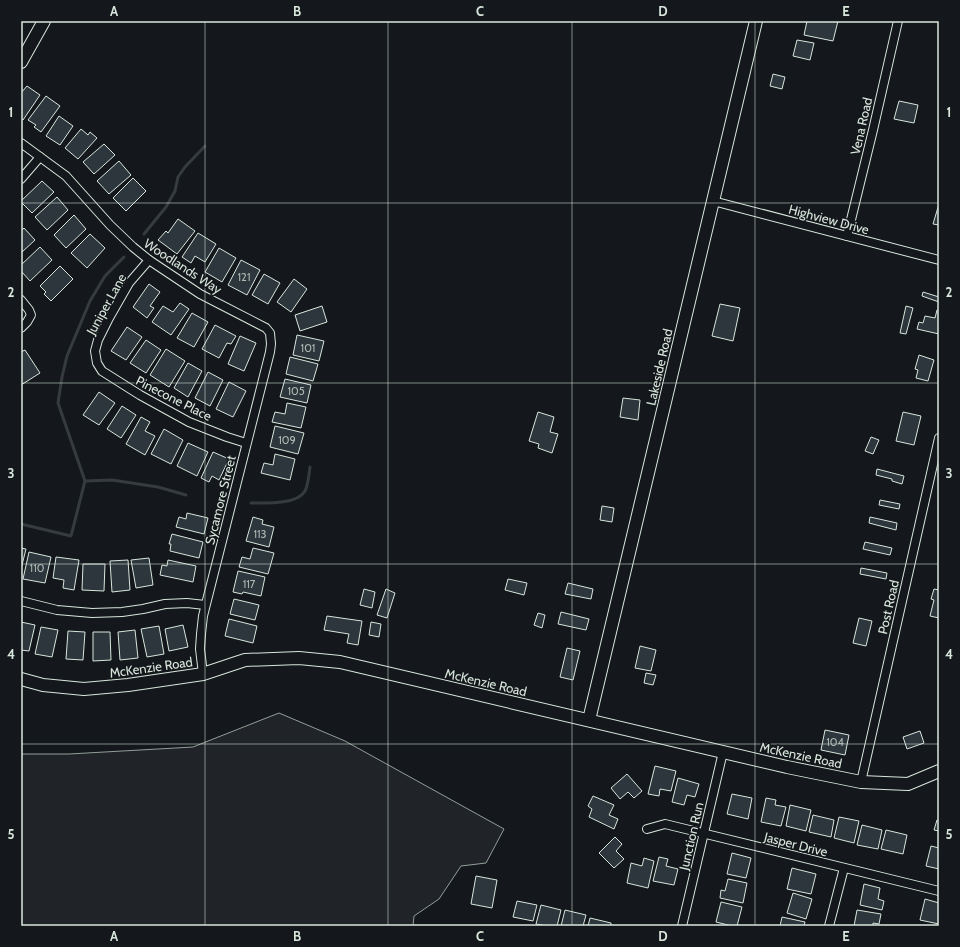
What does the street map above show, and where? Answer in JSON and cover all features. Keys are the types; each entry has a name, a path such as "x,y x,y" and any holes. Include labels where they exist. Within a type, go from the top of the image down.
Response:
{"street":[{"path":"21,62 44,21"},
{"name":"Lakeside Road","path":"589,720 756,21"},
{"name":"Vena Road","path":"847,236 898,21"},
{"name":"Woodlands Way","path":"21,143 66,176 110,225 149,260 200,294 266,328 270,333"},
{"path":"21,179 40,157"},
{"name":"Highview Drive","path":"713,201 939,260"},
{"name":"Juniper Lane","path":"97,363 96,351 98,340 109,318 129,283 149,260"},
{"path":"21,300 31,315 21,328"},
{"name":"Sycamore Street","path":"202,674 200,634 205,605 270,352 270,333"},
{"name":"Pinecone Place","path":"97,363 102,371 140,395 189,422 246,443"},
{"name":"Post Road","path":"861,782 939,438"},
{"path":"21,601 57,610 92,613 122,612 165,604 188,603 205,605"},
{"name":"McKenzie Road","path":"21,679 43,685 84,689 128,685 202,674 245,660 299,658 340,662 787,767 861,782 908,784 939,770"},
{"name":"Junction Run","path":"682,926 723,752"},
{"name":"Jasper Drive","path":"646,829 665,824 939,891"},
{"path":"829,926 844,868"}],"shaded area":[{"path":"279,713 345,741 504,829 486,863 461,866 439,899 414,916 413,926 21,926 21,754 69,754 193,747"}],"building":[{"path":"807,21 838,21 833,41 804,35"},
{"path":"797,40 814,43 810,60 793,56"},
{"path":"773,74 785,77 782,89 770,86"},
{"path":"27,86 40,95 23,120 21,119 21,93"},
{"path":"46,96 60,106 41,132 34,127 36,125 28,120"},
{"path":"899,101 918,105 914,123 894,119"},
{"path":"59,116 73,126 60,145 46,136"},
{"path":"81,129 88,135 90,132 97,138 78,159 65,148"},
{"path":"104,144 115,155 94,174 83,162"},
{"path":"119,161 131,175 109,194 97,181"},
{"path":"133,178 146,191 126,211 113,198"},
{"path":"42,181 54,192 32,213 21,201"},
{"path":"57,197 68,210 47,230 35,217"},
{"path":"939,204 939,225 933,224"},
{"path":"74,215 86,229 66,248 54,235"},
{"path":"178,219 195,231 177,254 158,240 166,231 168,233"},
{"path":"24,228 35,240 21,253 21,231"},
{"path":"198,233 216,244 205,262 195,256 191,263 182,257"},
{"path":"90,234 105,248 87,268 71,253"},
{"path":"40,247 52,260 30,281 21,271 21,265"},
{"path":"219,248 236,258 222,282 205,272"},
{"path":"241,260 260,270 247,295 228,285"},
{"path":"60,266 73,279 51,301 44,294 46,292 40,286"},
{"path":"264,274 280,283 268,304 252,295"},
{"path":"294,279 307,289 291,312 277,302"},
{"path":"149,284 160,292 150,306 154,308 147,318 133,307"},
{"path":"923,292 939,297 939,302 922,296"},
{"path":"180,303 189,309 171,335 152,322 163,306 173,312"},
{"path":"720,304 740,308 733,341 712,336"},
{"path":"322,306 327,322 300,331 295,315"},
{"path":"906,306 913,308 906,334 900,333"},
{"path":"937,310 939,310 939,334 917,329 919,322 923,323 925,316 935,318"},
{"path":"192,313 208,322 194,347 177,338"},
{"path":"215,325 236,336 231,344 227,343 219,358 202,349"},
{"path":"127,327 142,337 126,360 111,351"},
{"path":"297,335 324,341 319,361 293,355"},
{"path":"240,336 256,343 244,371 228,364"},
{"path":"146,340 161,350 146,373 130,363"},
{"path":"166,349 185,361 169,387 150,375"},
{"path":"25,350 40,373 21,385 21,352"},
{"path":"919,355 934,360 928,381 916,378 918,370 915,369"},
{"path":"290,357 318,364 313,381 286,374"},
{"path":"188,363 202,371 188,397 174,388"},
{"path":"208,372 223,380 210,406 195,398"},
{"path":"285,379 311,385 307,403 280,397"},
{"path":"229,382 246,391 233,417 216,409"},
{"path":"99,392 115,403 99,425 83,415"},
{"path":"623,398 640,400 638,420 620,417"},
{"path":"287,403 306,407 301,428 272,422 275,412 285,414"},
{"path":"122,406 136,415 121,438 107,429"},
{"path":"538,412 554,417 550,432 558,434 552,453 538,448 539,444 529,441"},
{"path":"903,412 921,416 914,445 896,441"},
{"path":"141,417 150,422 145,431 155,436 145,455 126,444"},
{"path":"275,426 304,433 298,454 270,447"},
{"path":"164,429 183,440 171,464 151,454"},
{"path":"871,437 879,440 873,454 865,451"},
{"path":"188,443 208,452 197,476 177,466"},
{"path":"213,452 229,459 219,480 212,476 209,482 201,478"},
{"path":"275,454 295,459 290,480 261,473 264,463 273,465"},
{"path":"877,469 904,476 902,484 892,481 892,479 876,475"},
{"path":"880,500 900,504 899,509 879,505"},
{"path":"602,506 614,508 612,522 600,520"},
{"path":"187,513 208,518 204,534 176,527 179,517 186,519"},
{"path":"253,517 263,520 262,524 274,527 269,547 246,541"},
{"path":"870,517 897,523 896,530 869,523"},
{"path":"172,534 203,542 199,558 170,551 171,544 169,544"},
{"path":"865,542 892,548 890,555 863,549"},
{"path":"21,548 26,549 21,569"},
{"path":"253,548 274,553 268,574 239,567 242,557 250,559"},
{"path":"29,552 51,557 45,583 23,579"},
{"path":"56,557 79,560 74,590 63,588 64,580 53,578"},
{"path":"149,558 153,585 136,588 131,560"},
{"path":"128,560 130,590 112,592 110,561"},
{"path":"168,560 196,566 193,582 160,575 162,565 167,566"},
{"path":"83,564 105,564 104,591 82,590"},
{"path":"861,568 887,573 886,579 860,574"},
{"path":"238,571 265,577 261,596 243,592 242,594 233,592"},
{"path":"508,579 527,583 524,595 505,590"},
{"path":"568,583 593,589 591,599 565,594"},
{"path":"364,589 375,592 372,608 360,605"},
{"path":"386,589 395,593 387,618 377,615"},
{"path":"934,589 939,590 939,618 930,616 934,600 931,599"},
{"path":"234,599 259,605 255,620 230,614"},
{"path":"561,612 589,619 586,630 558,624"},
{"path":"538,613 545,615 542,628 534,625"},
{"path":"327,616 362,621 358,645 347,643 349,634 324,630"},
{"path":"859,618 872,621 866,646 853,643"},
{"path":"229,619 257,626 253,643 225,636"},
{"path":"21,622 35,625 29,651 21,650"},
{"path":"371,622 381,624 379,637 369,635"},
{"path":"183,625 188,647 169,651 165,629"},
{"path":"159,626 164,654 147,657 141,629"},
{"path":"41,627 58,630 52,657 35,654"},
{"path":"135,630 138,658 120,660 118,632"},
{"path":"68,631 85,632 83,660 66,659"},
{"path":"93,632 110,632 111,660 93,661"},
{"path":"640,646 656,650 651,671 635,668"},
{"path":"567,648 580,651 573,680 560,677"},
{"path":"646,673 656,675 653,685 644,683"},
{"path":"825,730 849,735 845,755 821,750"},
{"path":"920,731 924,743 907,749 903,737"},
{"path":"655,766 676,771 671,791 660,789 659,796 648,794"},
{"path":"627,774 642,791 634,798 628,792 620,799 611,788"},
{"path":"678,778 699,784 695,797 687,795 684,805 672,802"},
{"path":"732,794 752,798 748,819 727,814"},
{"path":"593,796 614,805 609,815 618,819 614,829 589,817 592,809 588,806"},
{"path":"766,798 776,800 775,805 786,807 781,826 761,822"},
{"path":"790,805 811,810 806,831 786,826"},
{"path":"813,815 834,820 831,837 809,832"},
{"path":"839,817 859,821 854,843 834,838"},
{"path":"937,820 939,820 939,831 934,830"},
{"path":"862,825 882,830 878,849 857,845"},
{"path":"886,830 907,835 903,854 881,849"},
{"path":"615,837 622,844 616,851 624,859 614,868 599,853"},
{"path":"931,846 939,848 939,869 926,866"},
{"path":"732,853 751,858 746,878 727,874"},
{"path":"659,857 668,859 666,866 678,869 674,885 653,881"},
{"path":"644,858 654,861 648,888 627,883 631,863 642,866"},
{"path":"792,868 816,874 811,894 787,889"},
{"path":"476,876 497,880 492,908 471,904"},
{"path":"728,879 747,883 743,903 720,898 721,890 725,891"},
{"path":"864,884 880,888 878,899 884,901 882,910 860,905"},
{"path":"793,893 812,899 806,919 787,913"},
{"path":"925,899 939,903 939,924 920,920"},
{"path":"517,901 537,905 533,921 513,917"},
{"path":"721,902 742,907 737,926 716,922"},
{"path":"541,905 561,910 557,926 536,924"},
{"path":"565,910 586,915 583,926 561,926"},
{"path":"857,910 881,914 879,924 873,923 873,926 854,926"},
{"path":"782,917 805,922 804,926 780,926"},
{"path":"590,918 611,923 611,926 588,926"}],"waterway":[{"path":"144,234 166,207 175,191 178,177 185,167 205,146"},
{"path":"21,524 71,536 85,481 58,403 62,377 67,356 90,301 105,276 124,257"},
{"path":"251,503 288,501 301,496 307,486 310,467"},
{"path":"85,481 112,480 158,487 186,495"}]}
